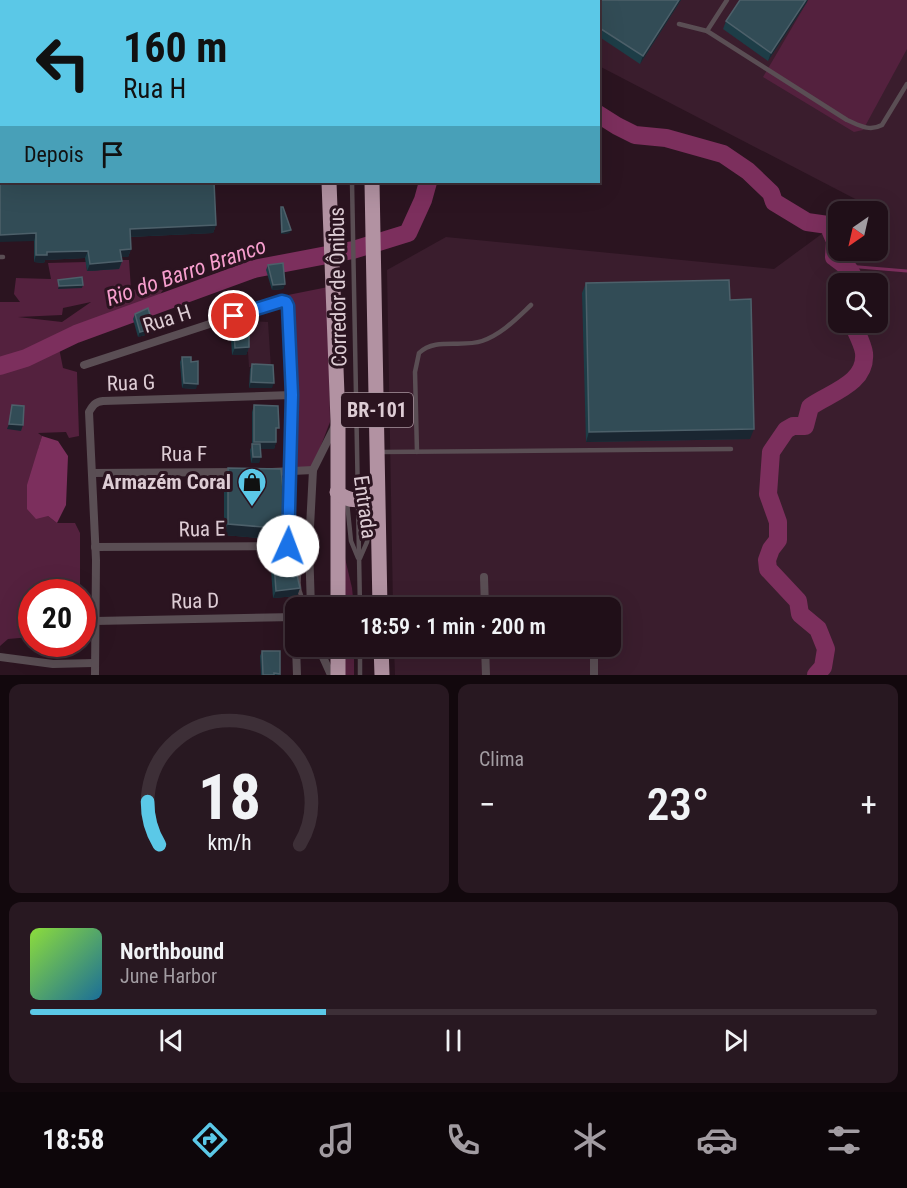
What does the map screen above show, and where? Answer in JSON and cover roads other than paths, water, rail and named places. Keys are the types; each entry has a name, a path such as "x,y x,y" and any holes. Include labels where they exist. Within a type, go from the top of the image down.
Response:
{"highway":[{"name":"BR-101","path":"329,183 338,421 347,497 339,597"},
{"name":"BR-101","path":"372,183 380,597"},
{"path":"347,497 367,499 376,491"},
{"path":"338,657 338,675"},
{"path":"381,657 382,675"}],"street":[{"name":"Rua H","path":"84,365 277,302 286,302 289,311 292,395"},
{"path":"291,472 292,395"},
{"name":"Rua G","path":"96,579 89,411 92,405 98,401 292,395"},
{"name":"BR-101","path":"310,597 309,550 313,470 338,421"},
{"path":"257,472 313,470"},
{"name":"Rua F","path":"92,473 246,472"},
{"name":"Rua E","path":"95,547 288,546 309,550"},
{"path":"484,577 485,597"},
{"name":"Rua D","path":"96,621 285,616"},
{"path":"0,657 53,664 93,663"},
{"name":"Rua G","path":"93,657 94,675"},
{"path":"296,657 297,675"},
{"path":"323,657 331,675"},
{"path":"485,657 486,675"},
{"path":"594,657 594,675"}],"lane":[{"path":"707,31 727,0"},
{"path":"679,24 707,31 848,120 868,128 875,129 882,124 907,84"},
{"name":"Corredor de Ônibus","path":"352,183 347,497 359,561 360,597"},
{"path":"417,452 415,372 419,353 431,345 481,341 508,327 531,305"},
{"path":"377,452 731,450"},
{"path":"288,546 291,472"},
{"path":"359,561 368,542 376,491"},
{"name":"Entrada","path":"347,497 351,541 359,561"},
{"path":"360,657 360,675"}],"waterway":[{"name":"Rio do Barro Branco","path":"600,115 635,135 666,138 723,154 748,171 771,193 774,202 807,222 828,225 835,241 834,257 851,273"},
{"name":"Rio do Barro Branco","path":"0,366 26,358 76,334 254,269 353,250 408,233 423,200 428,183"},
{"path":"847,266 907,271"},
{"name":"Rio do Barro Branco","path":"816,675 823,667 826,649 818,629 800,614 798,601 768,569 767,560 778,540 778,522 768,494 771,452 786,430 793,426 805,426 810,407 845,386 860,373 864,353 857,333"}],"place":[{"name":"Armazém Coral","path":"252,508"}]}
